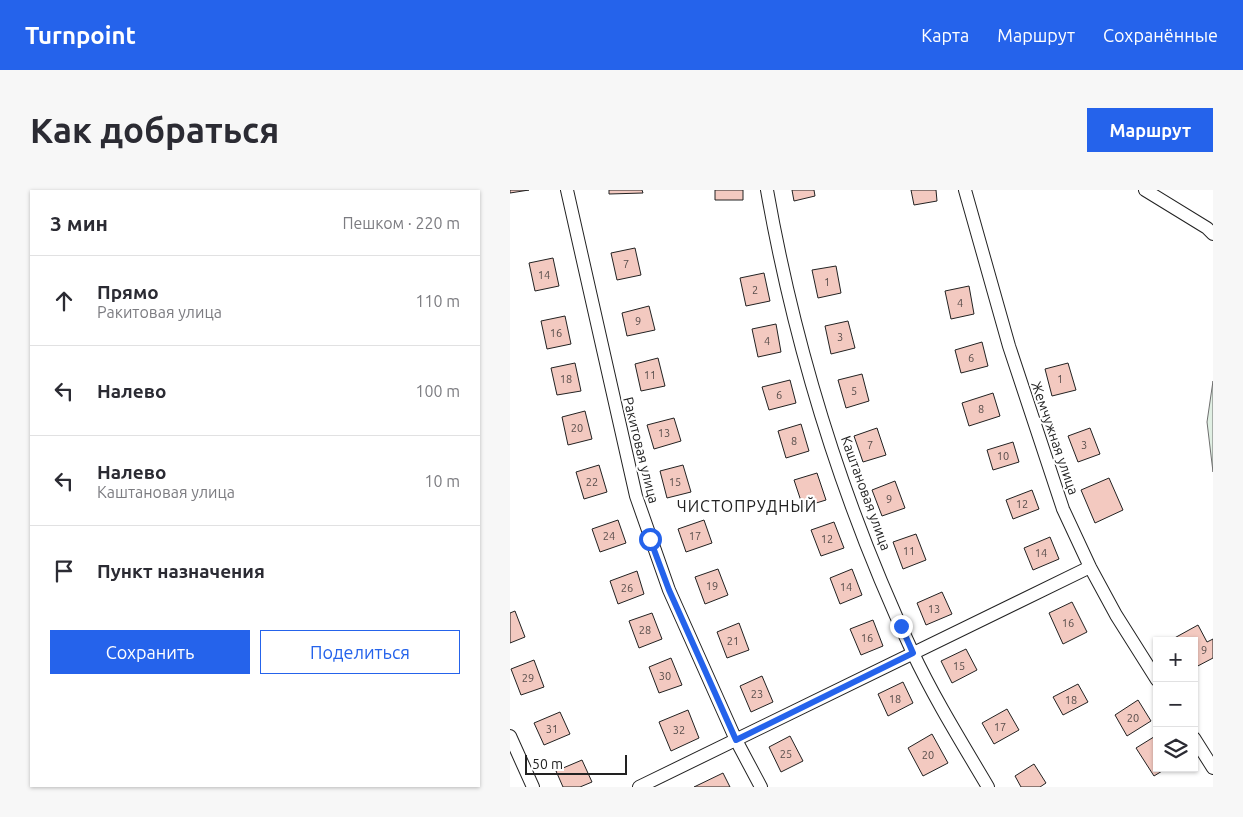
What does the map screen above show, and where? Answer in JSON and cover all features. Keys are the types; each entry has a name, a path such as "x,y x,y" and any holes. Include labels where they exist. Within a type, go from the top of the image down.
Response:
{"street":[{"name":"Ракитовая улица","path":"567,190 636,496 669,590 736,740 761,787"},
{"name":"Каштановая улица","path":"767,190 796,324 822,416 857,520 913,653 988,787"},
{"name":"Жемчужная улица","path":"965,190 1027,404 1063,509 1090,567 1116,615 1153,674"},
{"path":"1145,190 1207,228 1213,234"},
{"path":"639,787 1090,567"},
{"path":"510,736 533,787"},
{"path":"1198,744 1213,768"}],"green space":[{"path":"1213,381 1213,472 1207,422"}],"building":[{"path":"510,190 529,190 510,193"},
{"path":"609,190 642,190 643,193 609,194"},
{"path":"715,190 743,190 743,200 715,200"},
{"path":"792,190 814,190 815,196 794,201"},
{"path":"911,190 936,190 937,201 914,205"},
{"path":"635,248 641,275 617,280 611,253"},
{"path":"553,258 559,286 535,291 529,263"},
{"path":"836,266 841,293 818,298 812,270"},
{"path":"764,273 770,301 746,306 740,278"},
{"path":"969,286 974,314 951,319 945,291"},
{"path":"649,306 655,330 627,336 622,313"},
{"path":"565,316 571,344 547,349 541,321"},
{"path":"848,321 855,348 831,354 825,326"},
{"path":"776,324 781,352 758,357 752,329"},
{"path":"982,342 988,366 961,373 955,350"},
{"path":"658,358 665,386 641,391 635,364"},
{"path":"575,363 581,391 557,395 551,368"},
{"path":"1068,363 1076,390 1052,396 1045,369"},
{"path":"862,374 869,401 846,408 838,380"},
{"path":"790,380 796,403 769,410 762,387"},
{"path":"993,393 1000,416 969,426 962,403"},
{"path":"585,411 592,439 568,445 562,417"},
{"path":"674,418 681,441 654,449 647,425"},
{"path":"801,424 809,451 786,458 778,431"},
{"path":"877,428 886,455 863,462 854,436"},
{"path":"1090,428 1100,454 1078,462 1068,436"},
{"path":"1013,442 1019,462 993,470 987,450"},
{"path":"599,465 607,492 584,499 576,472"},
{"path":"683,465 691,492 667,498 660,471"},
{"path":"817,473 826,500 803,507 794,480"},
{"path":"1109,478 1123,510 1095,523 1081,490"},
{"path":"895,481 905,508 882,516 872,490"},
{"path":"1032,490 1039,509 1013,519 1006,500"},
{"path":"618,520 626,543 600,552 592,529"},
{"path":"704,520 712,543 686,552 678,529"},
{"path":"834,522 844,548 821,556 811,530"},
{"path":"916,534 926,560 903,569 893,542"},
{"path":"1050,537 1059,559 1033,570 1024,548"},
{"path":"718,569 728,595 705,604 695,577"},
{"path":"852,569 862,595 840,604 830,578"},
{"path":"637,571 644,594 618,604 610,581"},
{"path":"942,592 952,614 926,625 917,603"},
{"path":"1072,602 1087,632 1063,644 1049,613"},
{"path":"515,611 525,637 510,643 510,613"},
{"path":"652,613 662,639 639,648 629,621"},
{"path":"873,620 883,646 861,655 850,629"},
{"path":"739,623 749,650 727,658 717,632"},
{"path":"1198,625 1207,642 1213,639 1213,658 1198,666 1198,637 1176,637"},
{"path":"966,649 977,670 952,683 941,661"},
{"path":"671,658 682,685 659,693 649,667"},
{"path":"534,660 544,687 521,695 511,669"},
{"path":"762,676 773,702 751,712 740,686"},
{"path":"903,682 913,703 888,716 878,694"},
{"path":"1078,684 1088,702 1063,715 1053,697"},
{"path":"1138,700 1151,721 1127,736 1115,715"},
{"path":"1007,709 1019,730 994,744 982,723"},
{"path":"688,710 699,738 671,751 659,722"},
{"path":"560,712 570,734 544,745 534,723"},
{"path":"932,734 948,763 923,776 908,748"},
{"path":"790,736 803,761 781,772 769,747"},
{"path":"1153,737 1153,772 1160,772 1154,776 1136,748"},
{"path":"582,760 592,782 580,787 563,787 556,771"},
{"path":"1034,764 1046,783 1040,787 1021,787 1015,776"},
{"path":"723,773 730,787 694,787"}],"district":[{"name":"ЧИСТОПРУДНЫЙ","path":"747,506"}],"route":[{"path":"650,539 669,590 736,740 913,653 901,626"}]}
